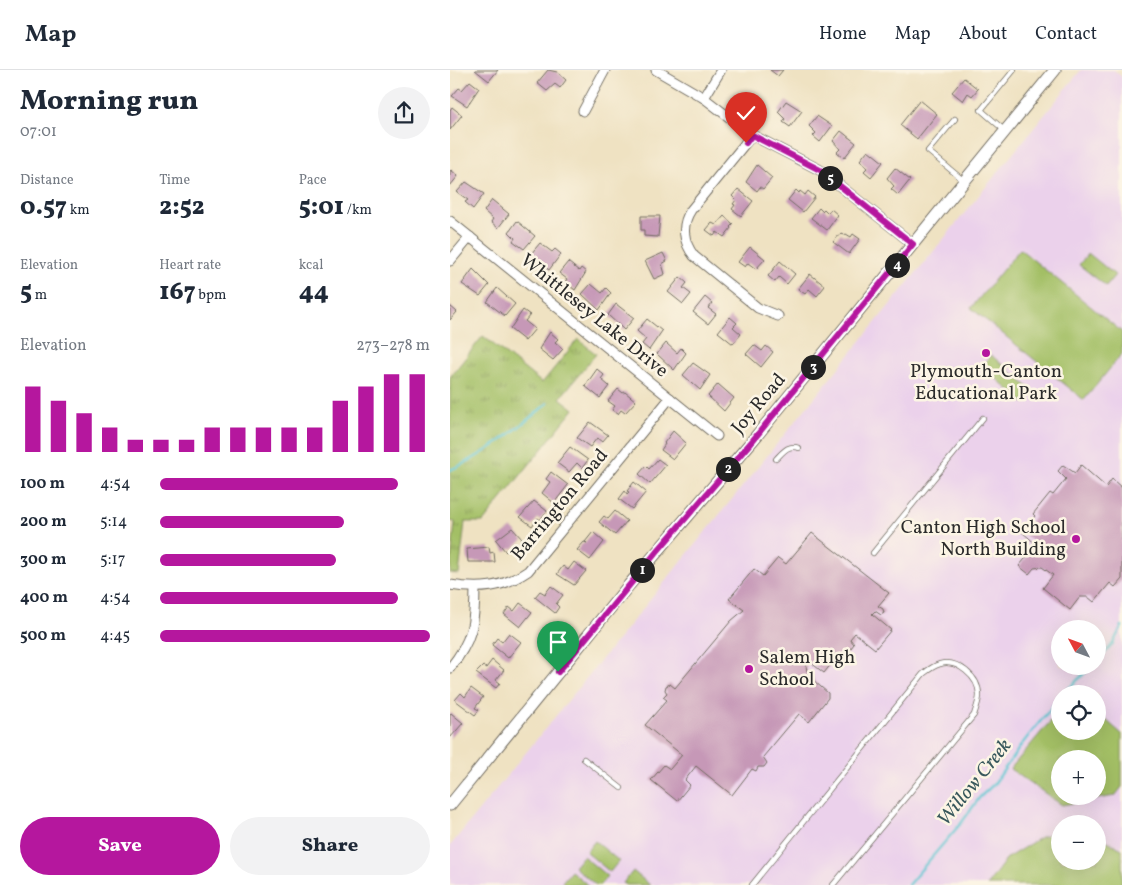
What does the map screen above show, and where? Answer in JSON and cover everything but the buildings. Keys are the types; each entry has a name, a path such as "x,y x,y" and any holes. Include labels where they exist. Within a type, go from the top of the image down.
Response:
{"street":[{"path":"583,111 605,70"},
{"path":"656,70 704,98 752,135 820,170 913,244"},
{"path":"704,98 720,70"},
{"name":"Joy Road","path":"450,805 634,579 753,440 1055,70"},
{"path":"752,135 692,210 686,220 684,236 689,250 694,256 758,308 778,316"},
{"name":"Whittlesey Lake Drive","path":"450,220 717,436"},
{"path":"450,261 470,236"},
{"name":"Barrington Road","path":"450,586 489,588 507,583 532,567 670,398"},
{"path":"450,668 464,651 470,636 474,617 475,588"}],"lane":[{"path":"1005,131 981,110 1014,70"},
{"path":"955,119 928,151 964,181"},
{"path":"873,554 983,418"},
{"path":"776,459 788,447 799,448"},
{"path":"752,885 923,674 932,666 942,663 953,664 963,668 972,678 979,692 978,704 974,715 833,885"},
{"path":"584,758 622,788"}],"shaded area":[{"name":"Plymouth-Canton Educational Park","path":"1081,70 1114,70 1122,77 1122,885 450,885 450,846"}],"green space":[{"path":"1020,249 1122,332 1122,354 1084,400 971,308"},
{"path":"1088,253 1115,275 1106,286 1079,265"},
{"path":"483,336 542,383 578,339 596,354 560,398 574,409 483,522 465,522 459,574 450,573 455,522 450,521 450,377"},
{"path":"991,355 1034,392 1024,403 982,366"},
{"path":"1106,720 1122,734 1122,787 1115,796 1106,798 1106,750 1051,750 1051,797 1010,769 1051,721 1051,740 1106,740"},
{"path":"1051,834 1051,870 1106,870 1106,840 1122,849 1122,885 987,885 1007,858 1041,837"},
{"path":"595,841 619,861 610,872 586,852"},
{"path":"583,856 607,876 600,885 596,885 574,867"},
{"path":"571,871 588,885 565,885 562,882"},
{"path":"633,871 650,885 627,885 623,883"}],"waterway":[{"path":"450,470 489,449 548,403"},
{"name":"Willow Creek","path":"1106,652 1122,626"},
{"name":"Willow Creek","path":"1072,685 1083,675"},
{"name":"Willow Creek","path":"908,885 962,822 980,797 994,784 1022,744 1051,708"}],"place":[{"name":"Plymouth-Canton Educational Park","path":"986,353"},
{"name":"Canton High School North Building","path":"1076,539"},
{"name":"Salem High School","path":"749,669"}],"route":[{"path":"558,672 697,504 753,440 913,244 820,170 752,135 746,143"}]}
